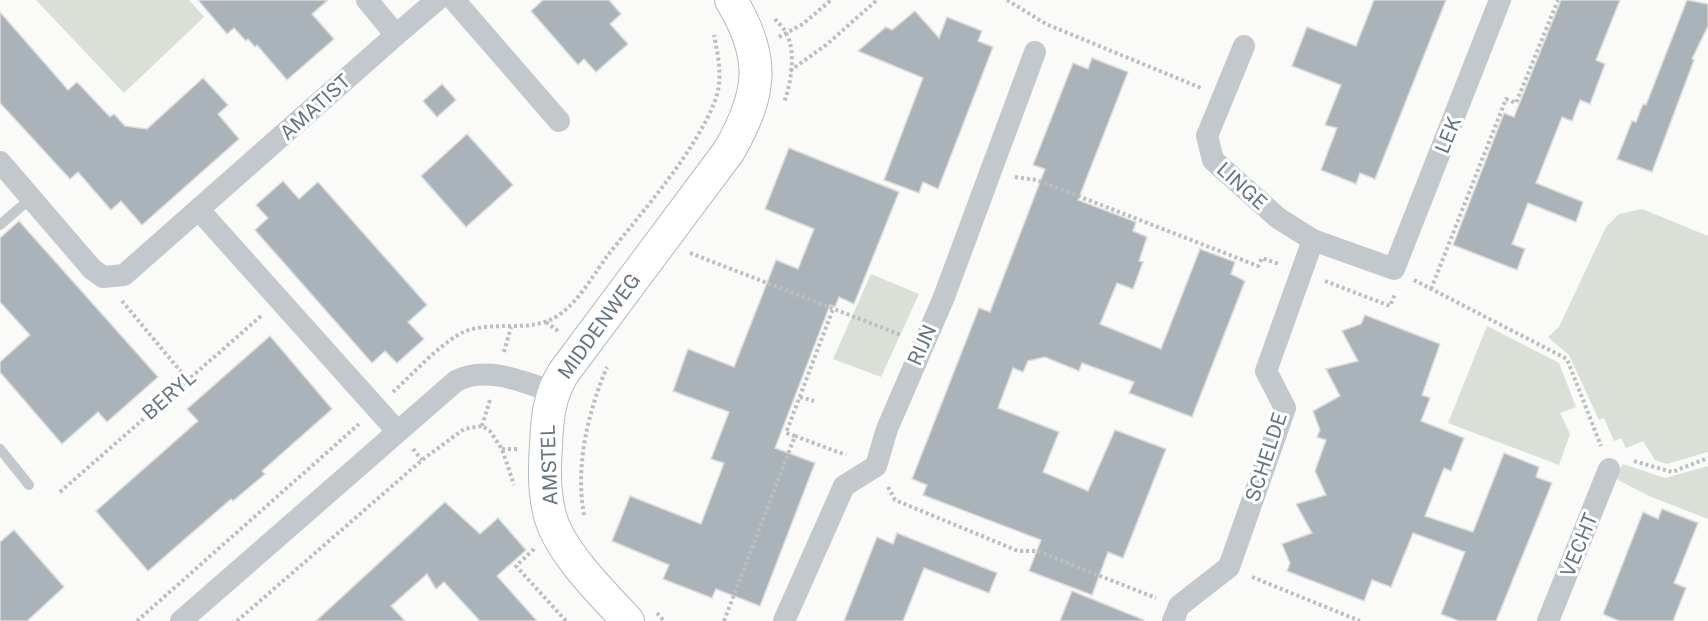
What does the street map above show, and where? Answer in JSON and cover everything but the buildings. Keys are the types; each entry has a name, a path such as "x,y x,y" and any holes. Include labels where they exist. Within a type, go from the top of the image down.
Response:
{"street":[{"path":"367,0 396,35"},
{"name":"AMATIST","path":"103,277 124,275 437,0"},
{"path":"454,0 559,121"},
{"name":"MIDDENWEG","path":"181,621 450,385 464,376 498,376 553,392 577,354 729,151 741,131 754,97 757,72 753,45 744,22 731,0"},
{"name":"LEK","path":"1398,272 1500,0"},
{"name":"LINGE","path":"1244,46 1207,136 1213,160 1278,218 1313,240 1398,272"},
{"name":"RIJN","path":"876,466 887,429 944,297 1035,52"},
{"path":"0,162 92,269 103,277"},
{"path":"199,210 397,431"},
{"name":"SCHELDE","path":"1229,567 1285,408 1266,371 1313,240"},
{"name":"AMSTEL","path":"553,392 547,417 545,462 551,520 575,560 640,614"},
{"name":"VECHT","path":"1548,621 1612,463"},
{"path":"784,621 844,486 876,466"},
{"path":"1176,613 1229,567"}],"lane":[{"path":"0,225 31,198"},
{"path":"0,449 29,484"}],"path":[{"path":"788,35 790,72 826,45 877,0"},
{"path":"1007,0 1046,24 1224,97"},
{"path":"1431,289 1506,99 1516,103 1558,0"},
{"path":"394,392 440,350 465,332 477,328 537,325 561,314 579,294 695,140 716,97 720,74 718,55"},
{"path":"992,168 1024,180 1037,180 1258,266 1262,258 1390,306 1398,272 1567,359 1603,452 1612,463 1672,472 1708,458"},
{"path":"690,253 922,344"},
{"path":"103,277 187,379"},
{"name":"BERYL","path":"60,492 279,300"},
{"path":"833,309 786,433 876,466 895,500 1018,551 1037,551 1123,586 1176,613"},
{"path":"800,397 814,401"},
{"path":"137,621 364,419"},
{"path":"237,621 451,436 473,426 482,426 490,430 501,449"},
{"path":"724,621 795,436"},
{"name":"AMSTEL","path":"585,448 579,490 585,524"},
{"path":"538,545 516,566 566,621"},
{"path":"1229,567 1360,621"},
{"path":"640,614 664,621"}],"shaded area":[{"path":"36,0 189,0 204,17 124,93"},
{"path":"1642,209 1708,236 1708,452 1667,464 1655,460 1643,441 1626,448 1621,438 1614,441 1604,418 1599,420 1569,355 1548,337 1559,327 1606,227 1619,214"},
{"path":"871,274 919,294 881,377 833,359"},
{"path":"1487,326 1559,363 1576,407 1560,413 1570,434 1559,465 1448,423"},
{"path":"1623,464 1665,478 1708,466 1708,519 1649,496 1618,480 1615,476"}]}
